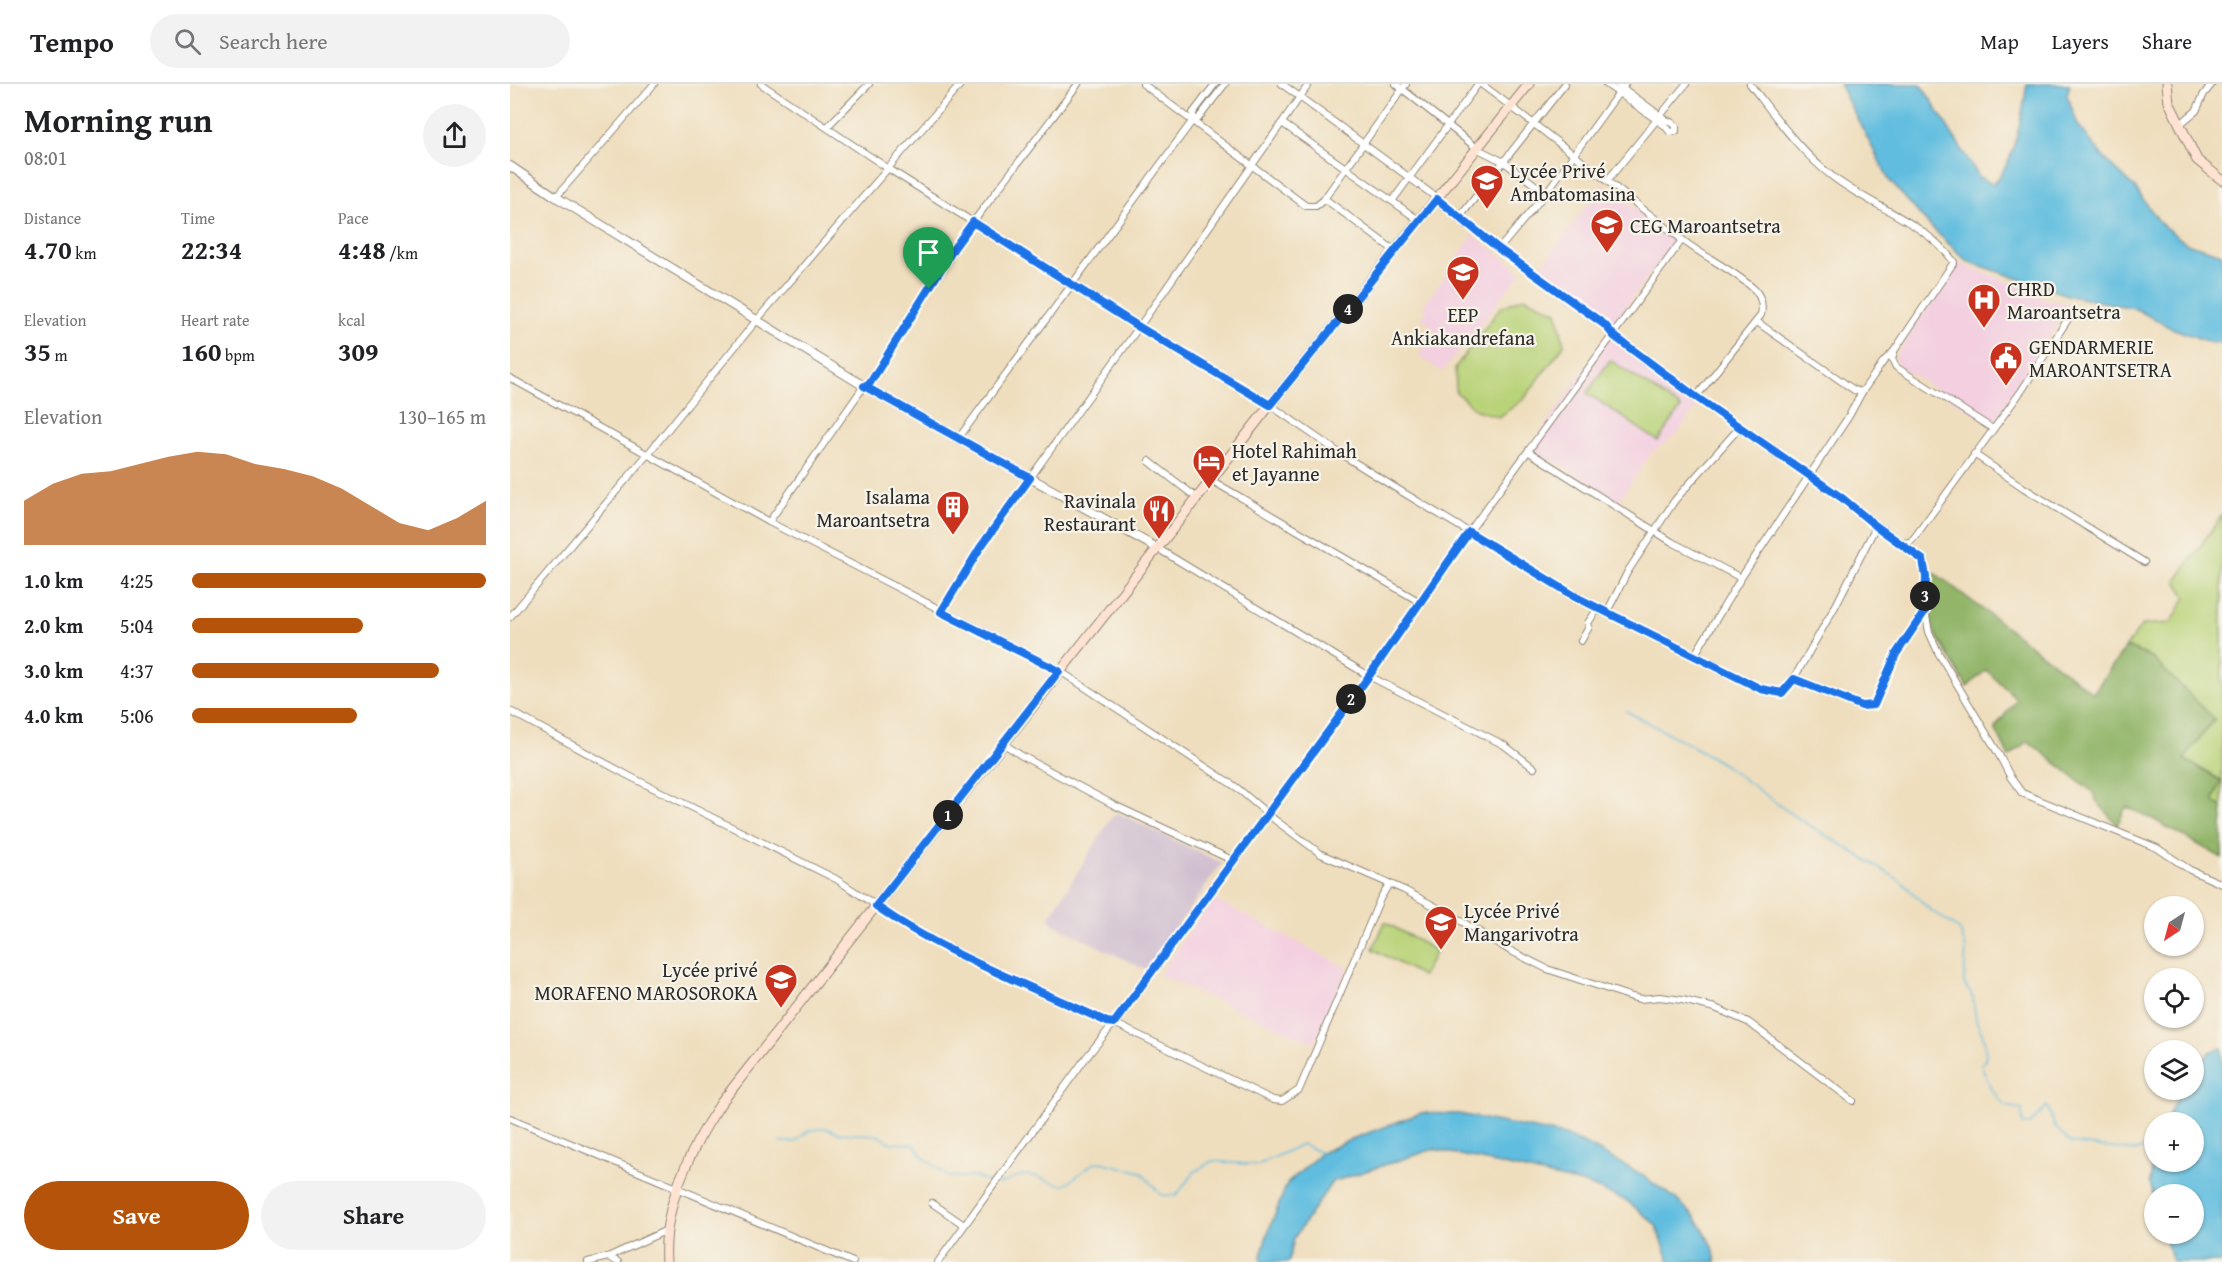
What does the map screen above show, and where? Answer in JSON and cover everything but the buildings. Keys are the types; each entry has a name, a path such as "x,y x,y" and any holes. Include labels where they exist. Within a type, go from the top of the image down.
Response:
{"main road":[{"path":"666,1262 667,1230 678,1188 696,1144 721,1103 1059,671 1529,84"},
{"path":"2167,84 2169,102 2197,160 2222,180"}],"street":[{"path":"556,197 654,84"},
{"path":"762,84 888,169 1072,285 1270,405 1338,452 1578,598 1763,690 1782,693 1794,679 1836,605 1876,526"},
{"path":"827,127 869,84"},
{"path":"510,617 647,455 756,321 961,84"},
{"path":"769,522 864,386 870,383 954,248 1078,84"},
{"path":"1143,84 1306,206 1316,206 1324,199 1404,86"},
{"path":"1193,120 1193,113 1215,84"},
{"path":"958,439 1193,120 1198,119 1225,84"},
{"path":"1282,84 1437,199 1499,249 1605,325 1614,336 1696,397 1842,498 1923,560 1926,577 1925,611 1929,632 1939,654 2022,793 2157,848 2190,870 2222,884"},
{"path":"941,612 980,548 1139,327 1309,84"},
{"path":"1396,84 1404,86 1478,149 1504,162 1546,193"},
{"path":"1393,200 1480,84 1575,154 1682,240 1756,292 1762,303 1757,322 1696,397"},
{"path":"1459,218 1565,84"},
{"path":"1606,84 1621,87 1661,115 1675,125 1674,132 1668,131 1655,120 1621,87"},
{"path":"1607,182 1686,84"},
{"path":"1694,656 1741,578 1849,416 1862,392 1883,362 1894,351 1954,262 1917,227 1855,193 1827,173 1796,140 1750,84"},
{"path":"2180,125 2196,111 2212,84"},
{"path":"1499,249 1546,193 1621,87"},
{"path":"1282,123 1420,221"},
{"path":"510,166 556,197 864,386 1157,548 1369,676 1504,745 1534,768"},
{"path":"1324,199 1395,251"},
{"path":"938,1262 1085,1059 1114,1023 1369,676 1469,532 1682,240"},
{"path":"1902,543 1910,542 1914,538 2022,390 2070,316"},
{"path":"1757,322 1854,390 1862,392"},
{"path":"1894,351 1892,359 1896,367 1993,429"},
{"path":"510,378 769,522 1059,671 1252,798 1267,813 1321,854 1439,908 1509,950 1552,971 1640,999 1665,997 1689,1001 1715,1008 1748,1022 1853,1101"},
{"path":"1607,612 1628,571 1674,500 1739,428"},
{"path":"1529,452 1672,542 1741,578"},
{"path":"1974,453 2024,488 2144,562"},
{"path":"1149,461 1197,498"},
{"path":"1211,480 1420,602"},
{"path":"1581,641 1596,611 1607,612"},
{"path":"1794,679 1862,706 1873,706 1896,654 1925,611"},
{"path":"510,711 639,781 830,876 852,888 918,933 1023,985 1114,1023 1273,1100 1282,1101 1299,1090 1380,899 1389,884"},
{"path":"1004,744 1113,805 1232,860"},
{"path":"510,1118 853,1262"},
{"path":"932,1203 964,1225"},
{"path":"588,1262 608,1257 667,1230"},
{"path":"608,1257 618,1262"}],"shaded area":[{"name":"CEG Maroantsetra","path":"1603,184 1676,238 1612,326 1537,271"},
{"name":"EEP Ankiakandrefana","path":"1473,235 1522,272 1442,372 1418,355 1436,330 1421,318 1427,311 1423,307"},
{"name":"CHRD Maroantsetra","path":"1959,261 1967,267 2000,278 2045,299 2070,304 1994,426 1897,365 1895,360"},
{"path":"1607,337 1699,403 1678,433 1651,453 1617,503 1566,468 1529,449"},
{"path":"1118,813 1222,863 1146,970 1053,924 1049,918 1112,817"},
{"path":"1213,899 1348,968 1314,1043 1159,975"}],"green space":[{"path":"1524,297 1557,312 1564,345 1524,399 1499,417 1476,410 1456,392 1455,368 1500,308"},
{"path":"1610,360 1681,408 1658,441 1587,393"},
{"path":"2222,515 2222,807 2213,802 2221,780 2184,759 2151,657 2126,647 2142,625 2171,623 2186,597 2176,581"},
{"path":"1931,570 2093,693 2126,647 2151,657 2215,719 2184,759 2221,781 2213,801 2222,807 2222,858 2153,819 2126,807 2117,825 2095,799 2093,792 2028,741 2009,757 1995,728 2017,699 1986,670 1967,687 1933,630 1928,602"},
{"path":"1385,922 1436,951 1422,976 1373,949"}],"water":[{"path":"1839,84 1921,84 1979,177 1992,184 2000,176 2012,152 2027,84 2070,84 2067,95 2078,125 2105,159 2135,188 2161,224 2186,243 2222,254 2222,342 2212,343 2169,327 2134,308 2070,296 1967,261 1928,224 1890,181"},
{"path":"2222,1048 2222,1262 2172,1262 2167,1244 2204,1244 2204,1184 2150,1184 2151,1172 2204,1172 2204,1112 2170,1112 2177,1100 2204,1100 2204,1059 2210,1052"},
{"path":"1421,1113 1459,1114 1565,1135 1589,1146 1637,1172 1675,1198 1695,1217 1703,1229 1713,1247 1716,1262 1670,1262 1656,1225 1627,1201 1586,1184 1434,1149 1332,1182 1294,1238 1289,1262 1262,1262 1261,1256 1267,1235 1287,1184 1321,1153"}],"waterway":[{"path":"1626,711 1726,766 1794,816 1901,881 1929,909 1960,930 1966,949 1964,983 1973,998 1976,1020 1984,1038 1986,1057 1981,1065 1991,1089 2005,1106 2022,1109 2023,1125 2030,1124 2047,1106 2055,1127 2070,1143 2134,1151 2144,1149"},
{"path":"780,1142 795,1142 808,1131 825,1128 838,1133 877,1135 891,1143 914,1144 922,1156 949,1177 975,1177 992,1183"},
{"path":"997,1184 1025,1175 1065,1185 1094,1163 1101,1162 1141,1172 1161,1195 1176,1196 1194,1172 1212,1161 1258,1165 1302,1144 1321,1153"}],"place":[{"name":"Lycée Privé Ambatomasina","path":"1487,210"},
{"name":"CEG Maroantsetra","path":"1607,254"},
{"name":"EEP Ankiakandrefana","path":"1463,301"},
{"name":"CHRD Maroantsetra","path":"1984,329"},
{"name":"GENDARMERIE MAROANTSETRA","path":"2006,387"},
{"name":"Hotel Rahimah et Jayanne","path":"1209,490"},
{"name":"Isalama Maroantsetra","path":"953,536"},
{"name":"Ravinala Restaurant","path":"1159,540"},
{"name":"Lycée Privé Mangarivotra","path":"1441,951"},
{"name":"Lycée privé MORAFENO MAROSOROKA","path":"781,1009"}],"route":[{"path":"1437,199 1499,249 1605,325 1614,336 1655,367 1842,498 1923,560 1926,577 1925,611 1896,654 1873,706 1862,706 1794,679 1786,690 1779,693 1761,689 1578,598 1469,532 1369,676 1114,1023 1110,1023 963,956 918,933 876,906 1059,671 941,612 980,548 1030,478 864,386 870,383 879,370 929,289 973,222 1200,365 1270,405 1437,199"}]}
